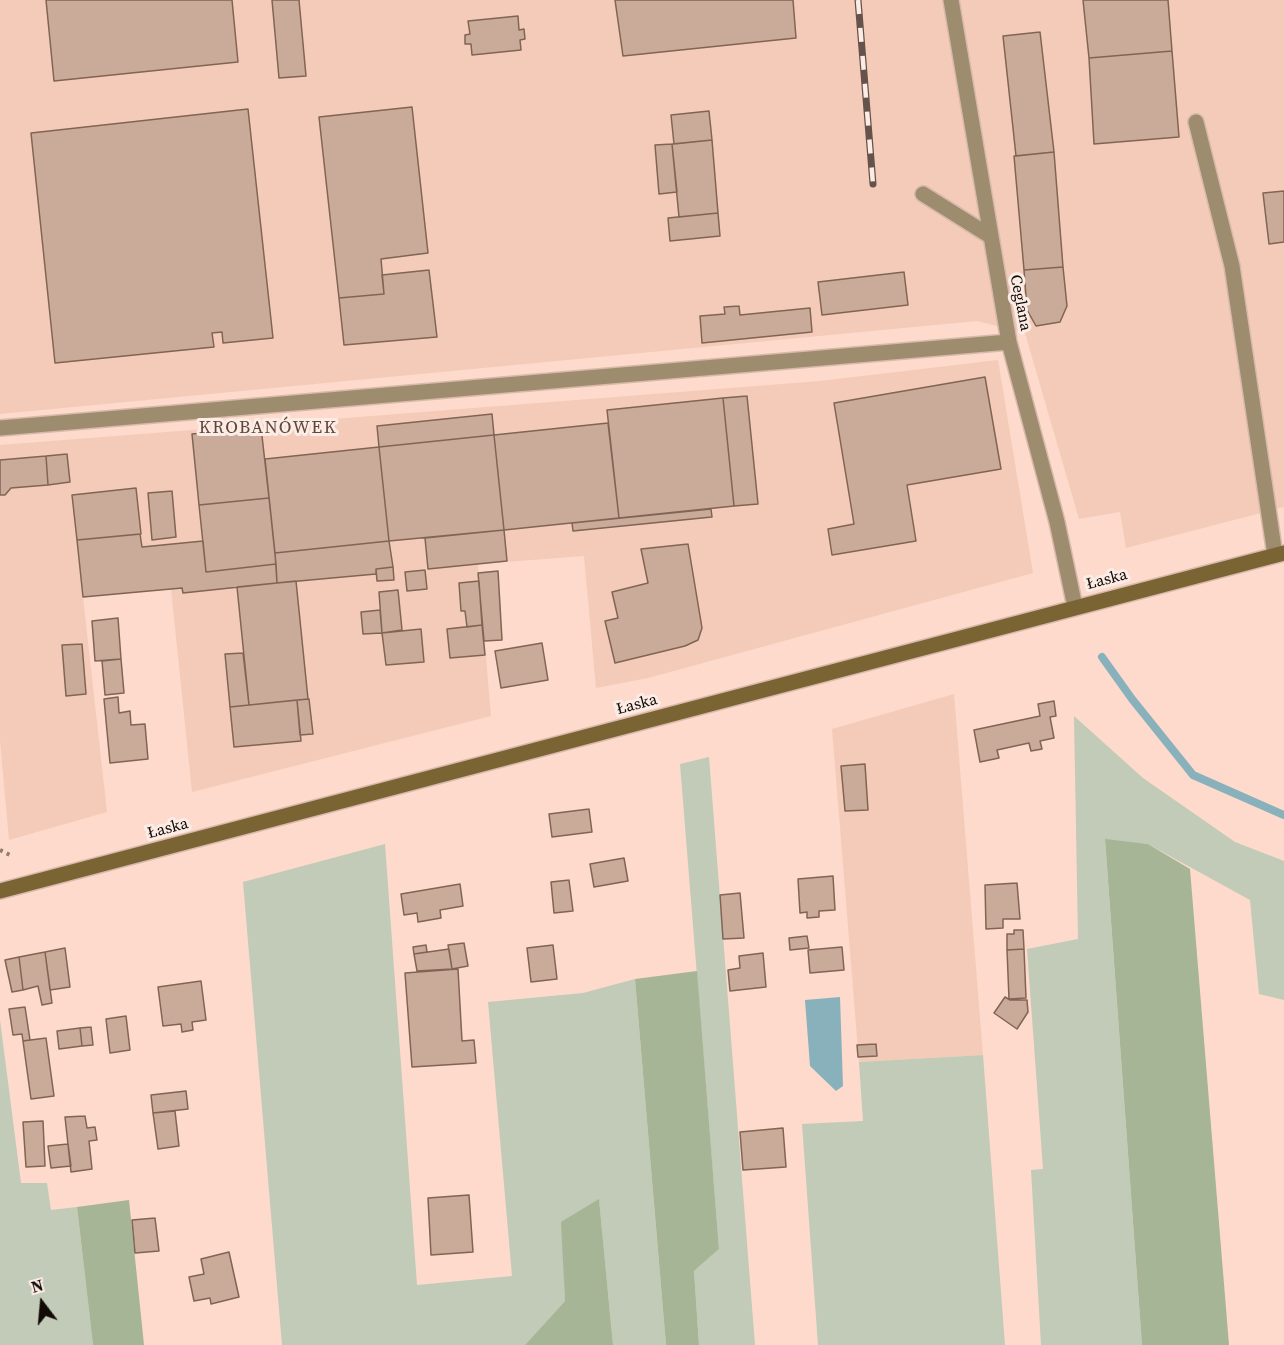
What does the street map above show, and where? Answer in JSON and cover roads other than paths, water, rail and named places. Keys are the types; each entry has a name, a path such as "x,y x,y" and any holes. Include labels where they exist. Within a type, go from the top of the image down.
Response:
{"main road":[{"name":"Łaska","path":"0,891 1279,554"}],"lane":[{"name":"Ceglana","path":"951,0 1009,342 1057,522 1075,607"},
{"path":"1196,122 1232,266 1279,554"},
{"path":"923,194 990,236"},
{"path":"0,429 1009,342"}],"water":[{"path":"840,997 843,1086 836,1091 810,1066 805,1000"}],"waterway":[{"path":"1102,657 1132,699 1193,775 1284,815"}],"railway":[{"path":"858,0 873,184"}],"district":[{"name":"KROBANÓWEK","path":"268,428"}]}
